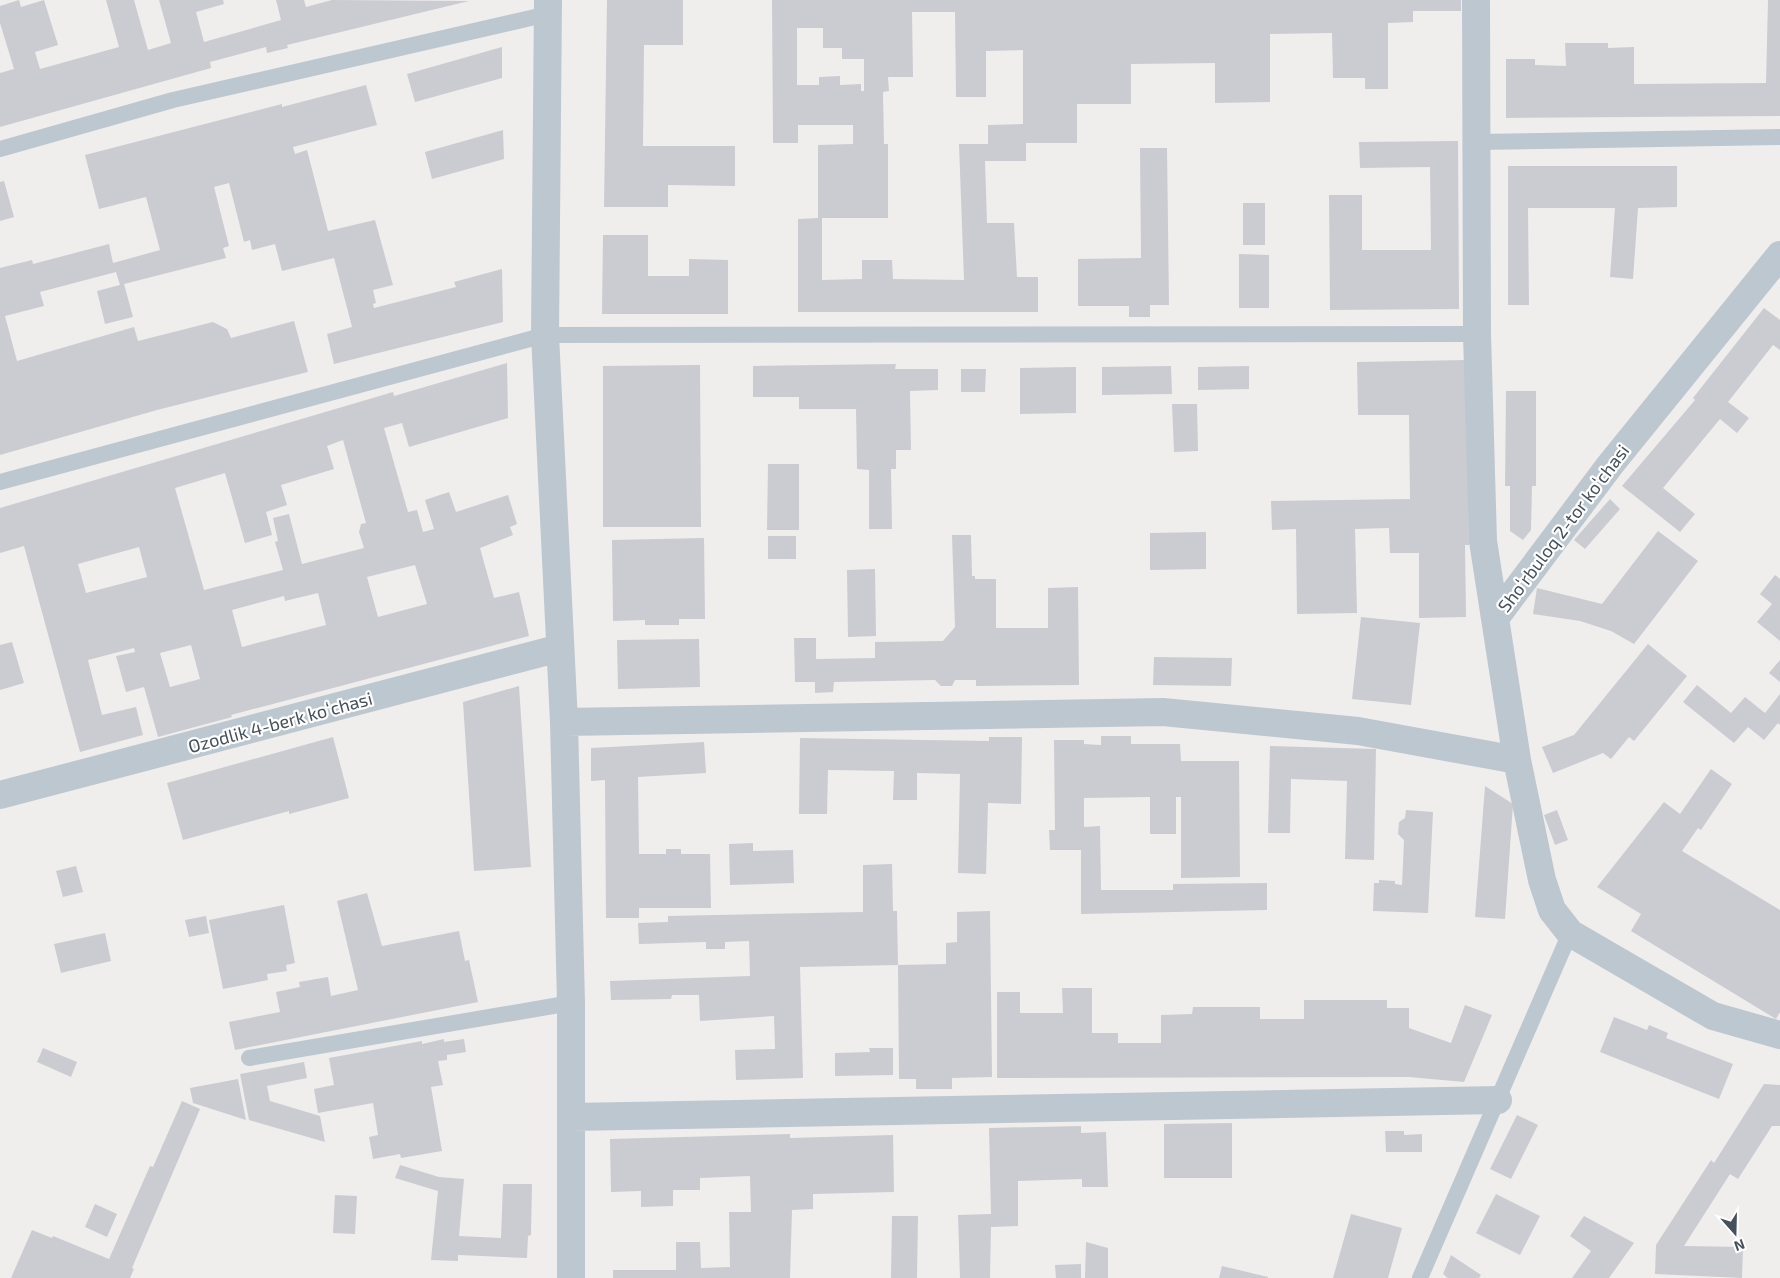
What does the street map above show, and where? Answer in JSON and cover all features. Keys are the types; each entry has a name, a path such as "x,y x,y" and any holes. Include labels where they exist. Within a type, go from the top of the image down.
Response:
{"street":[{"path":"1476,0 1477,334 1483,541 1496,617"},
{"path":"548,7 544,335 564,722 571,1003 571,1278"},
{"name":"Shoʻrbuloq 2-tor koʻchasi","path":"1570,932 1552,910 1542,880 1517,760 1496,617 1610,465 1780,255"},
{"name":"Ozodlik 4-berk koʻchasi","path":"0,795 560,648"},
{"path":"564,722 1164,712 1358,731 1517,760"},
{"path":"1570,932 1713,1016 1780,1035"},
{"path":"571,1117 1498,1100"}],"lane":[{"path":"0,149 173,100 548,7"},
{"path":"1476,142 1780,137"},
{"path":"0,482 544,335 1477,334"},
{"path":"1420,1278 1570,932"},
{"path":"249,1058 571,1003"}],"building":[{"path":"19,0 21,7 44,0 58,45 35,52 40,69 119,47 106,0 134,0 148,50 171,43 159,0 223,0 224,4 196,12 204,42 281,20 276,0 304,0 306,7 332,0 469,1 287,45 288,48 267,53 266,47 210,62 211,68 0,127 0,73 14,69 0,23 0,6"},
{"path":"607,0 683,0 683,45 644,45 643,146 735,146 735,186 668,185 668,207 604,207"},
{"path":"772,0 1461,0 1461,11 1413,11 1413,22 1388,23 1388,89 1365,89 1365,78 1333,78 1332,33 1270,34 1270,102 1215,103 1215,63 1131,64 1131,104 1077,104 1077,143 1026,143 1026,161 985,161 987,223 1014,223 1017,277 1038,277 1038,312 798,312 798,219 818,218 818,145 853,144 853,125 798,125 798,143 773,143","holes":["912,12 955,12 956,97 986,97 986,51 1023,50 1023,124 988,125 988,144 959,144 964,280 893,279 892,260 862,260 862,279 822,280 822,218 888,218 888,144 884,144 883,92 889,91 888,77 913,77","797,28 823,28 823,48 842,48 842,59 864,59 864,91 861,91 861,84 840,85 840,76 819,77 819,85 797,85"]},
{"path":"1768,0 1780,0 1780,116 1506,118 1506,59 1535,59 1535,65 1566,66 1565,43 1608,43 1608,48 1634,47 1634,84 1766,83"},
{"path":"502,47 502,78 415,102 407,74"},
{"path":"366,85 377,125 293,147 295,154 307,150 328,231 375,220 393,285 373,290 376,303 373,304 374,308 456,287 454,282 502,269 503,322 334,364 327,334 352,327 334,258 282,271 275,244 252,250 250,240 244,242 229,183 214,187 229,246 223,248 226,258 124,284 133,317 105,324 97,291 120,285 116,272 40,292 44,306 5,316 17,361 134,327 138,341 213,322 227,329 231,338 294,321 308,372 157,410 0,455 0,268 32,260 33,264 109,244 113,263 160,250 146,197 99,209 85,155 282,104 282,107"},
{"path":"503,130 504,159 432,179 425,152"},
{"path":"1458,141 1459,309 1330,310 1329,195 1362,195 1362,250 1431,250 1430,167 1360,168 1359,142"},
{"path":"1140,148 1167,148 1169,305 1150,305 1150,317 1129,317 1129,306 1078,306 1078,259 1141,258"},
{"path":"1508,166 1677,166 1677,207 1638,208 1633,279 1610,277 1615,208 1528,208 1529,305 1508,305"},
{"path":"4,181 14,217 0,221 0,182"},
{"path":"1243,203 1265,203 1265,245 1243,245"},
{"path":"603,235 648,235 648,276 689,276 689,259 728,260 728,314 602,314"},
{"path":"1239,254 1269,255 1269,308 1239,308"},
{"path":"1764,308 1780,320 1780,350 1773,345 1728,402 1749,418 1737,433 1720,419 1663,488 1695,514 1680,532 1622,486 1695,400 1693,398"},
{"path":"1467,360 1469,545 1465,545 1466,617 1419,618 1419,553 1390,553 1389,528 1355,529 1357,613 1297,614 1296,529 1272,530 1271,501 1410,499 1409,415 1358,415 1357,362"},
{"path":"507,363 508,418 409,447 402,423 384,428 408,512 417,510 423,532 434,529 425,500 449,492 456,512 508,495 517,524 510,527 513,535 480,548 494,598 519,592 529,636 231,715 232,717 158,737 144,687 126,692 116,656 135,652 134,648 88,660 102,715 136,707 143,735 80,752 24,546 0,553 0,508 393,392 394,396","holes":["343,440 366,523 361,524 359,532 364,548 302,564 289,514 273,518 278,541 275,542 283,570 204,590 175,488 225,473 245,543 272,535 266,512 287,505 281,485 334,469 327,446","139,547 147,577 86,593 78,564","415,565 427,604 378,617 367,577","318,593 326,625 242,647 232,610 284,596 285,601","191,645 200,679 170,687 160,653"]},
{"path":"896,364 895,369 938,369 938,390 910,391 911,450 896,450 896,469 891,469 892,529 869,529 869,470 857,469 856,409 799,409 799,397 753,397 753,366"},
{"path":"700,365 701,527 603,527 603,366"},
{"path":"1171,366 1172,394 1102,395 1102,367"},
{"path":"1249,366 1249,389 1198,390 1198,367"},
{"path":"1076,367 1076,413 1020,414 1020,368"},
{"path":"961,369 986,369 985,392 961,392"},
{"path":"1506,391 1536,391 1536,486 1532,486 1531,530 1523,540 1510,531 1510,486 1505,486"},
{"path":"1172,404 1197,404 1198,451 1174,452"},
{"path":"768,464 799,464 799,530 767,530"},
{"path":"1610,499 1620,509 1585,549 1574,540"},
{"path":"1658,531 1698,561 1634,644 1611,631 1580,621 1533,614 1537,588 1602,604"},
{"path":"1206,532 1206,569 1150,570 1150,533"},
{"path":"952,535 971,535 972,576 975,576 975,579 996,579 996,628 1048,628 1048,588 1078,587 1079,685 976,686 976,680 955,680 952,686 941,686 935,680 834,682 833,692 815,693 815,682 795,682 794,638 816,638 816,659 875,658 875,642 943,641 955,627"},
{"path":"768,536 796,536 796,559 768,559"},
{"path":"704,538 705,619 679,619 679,625 645,625 645,620 613,621 612,540"},
{"path":"875,569 876,636 848,637 847,570"},
{"path":"1775,575 1780,579 1780,641 1757,622 1772,604 1760,594"},
{"path":"1361,617 1420,623 1411,705 1352,699"},
{"path":"699,639 700,687 618,689 617,640"},
{"path":"12,642 24,683 0,690 0,645"},
{"path":"1648,644 1687,676 1634,741 1629,737 1611,759 1603,753 1553,773 1542,747 1574,735"},
{"path":"1154,657 1232,658 1231,686 1153,685"},
{"path":"1780,660 1780,682 1769,673"},
{"path":"1697,685 1731,713 1745,697 1765,713 1780,694 1780,725 1778,723 1764,740 1748,727 1734,743 1683,702"},
{"path":"519,686 531,867 474,871 463,702"},
{"path":"1101,736 1131,736 1131,744 1180,744 1181,761 1239,761 1240,877 1181,878 1181,797 1176,797 1176,834 1150,834 1150,797 1084,798 1084,827 1100,826 1101,890 1173,890 1173,884 1267,883 1267,910 1081,914 1081,850 1050,850 1049,830 1055,830 1054,740 1084,740 1084,744 1101,745"},
{"path":"333,737 349,798 289,814 289,811 183,840 167,783"},
{"path":"989,737 1022,737 1021,804 988,803 986,874 958,873 960,774 917,773 917,800 893,800 894,771 828,770 827,814 799,814 800,738 989,741"},
{"path":"704,742 706,773 638,777 639,854 666,854 666,849 681,849 681,854 710,854 711,908 639,908 639,918 606,918 605,780 591,781 591,748"},
{"path":"1270,746 1376,749 1374,860 1345,859 1347,781 1291,779 1290,833 1268,833"},
{"path":"1711,769 1732,784 1701,830 1698,828 1682,851 1780,910 1780,1012 1776,1019 1631,931 1641,914 1597,887 1664,802 1680,814"},
{"path":"1485,786 1513,804 1505,919 1475,917"},
{"path":"1406,810 1433,812 1428,913 1373,911 1374,883 1379,883 1379,880 1395,881 1395,884 1402,885 1404,840 1398,834 1399,822 1405,818"},
{"path":"1557,810 1568,840 1555,845 1544,815"},
{"path":"753,843 753,851 793,850 794,883 730,885 729,844"},
{"path":"892,864 893,911 897,911 898,965 800,967 803,1078 736,1080 735,1050 775,1049 774,1016 700,1021 699,995 672,995 671,999 611,1000 610,981 750,976 749,941 725,942 725,949 706,949 706,942 639,944 638,923 668,922 668,916 863,912 863,865"},
{"path":"76,866 83,892 63,897 56,871"},
{"path":"367,893 382,946 459,931 465,961 469,960 478,1002 235,1050 229,1022 280,1012 276,992 300,987 299,982 328,977 331,996 358,990 337,901"},
{"path":"284,905 295,963 286,965 287,971 267,974 268,980 223,989 209,920"},
{"path":"990,911 992,1077 952,1078 952,1089 916,1089 916,1079 899,1079 898,965 946,964 946,943 957,942 957,912"},
{"path":"206,916 209,933 189,937 185,920"},
{"path":"105,933 111,961 61,973 54,944"},
{"path":"1062,988 1092,988 1092,1033 1118,1033 1118,1043 1161,1043 1161,1015 1192,1014 1193,1007 1260,1007 1260,1019 1304,1019 1304,1000 1387,1000 1387,1008 1409,1008 1409,1028 1451,1043 1465,1005 1492,1015 1464,1082 1409,1077 997,1078 997,992 1020,992 1020,1013 1063,1013"},
{"path":"1614,1017 1647,1030 1649,1025 1668,1033 1666,1038 1733,1064 1719,1099 1600,1052"},
{"path":"444,1039 444,1042 464,1039 466,1052 447,1055 447,1060 438,1061 443,1085 431,1087 442,1151 401,1158 400,1154 373,1159 369,1137 378,1135 373,1103 318,1113 314,1089 334,1085 329,1058 422,1041 422,1044"},
{"path":"43,1048 77,1062 71,1077 37,1062"},
{"path":"869,1048 893,1048 893,1075 835,1076 835,1053 870,1052"},
{"path":"304,1062 307,1078 267,1086 270,1101 320,1116 325,1142 249,1120 240,1074"},
{"path":"238,1079 246,1120 193,1103 190,1088"},
{"path":"1764,1084 1780,1085 1780,1126 1772,1126 1738,1179 1730,1174 1684,1246 1743,1247 1742,1278 1655,1274 1656,1245 1711,1160 1714,1163"},
{"path":"182,1101 200,1109 132,1268 134,1269 130,1278 11,1278 32,1230 52,1238 53,1236 109,1259 150,1166 153,1167"},
{"path":"1517,1115 1538,1125 1511,1179 1490,1169"},
{"path":"1232,1123 1232,1178 1164,1178 1164,1124"},
{"path":"1081,1126 1081,1133 1106,1132 1108,1187 1082,1187 1082,1179 1018,1181 1018,1226 991,1227 990,1278 960,1278 958,1215 991,1214 989,1128"},
{"path":"1385,1131 1404,1131 1404,1135 1422,1134 1422,1152 1386,1152"},
{"path":"790,1134 790,1138 893,1135 894,1192 813,1194 813,1209 792,1210 790,1278 613,1278 613,1270 676,1270 676,1242 700,1242 701,1268 730,1267 729,1212 751,1212 750,1176 700,1178 700,1190 673,1190 673,1206 641,1207 641,1191 611,1192 610,1139"},
{"path":"400,1165 439,1177 464,1179 459,1236 501,1238 503,1184 532,1184 531,1235 528,1236 527,1258 458,1255 458,1261 431,1260 438,1191 395,1178"},
{"path":"1496,1194 1540,1216 1520,1255 1476,1233"},
{"path":"335,1195 357,1196 355,1234 333,1233"},
{"path":"95,1204 117,1214 107,1237 85,1227"},
{"path":"1351,1214 1402,1228 1388,1278 1333,1278"},
{"path":"892,1216 918,1216 917,1278 891,1278"},
{"path":"1584,1216 1634,1243 1609,1278 1572,1278 1591,1251 1570,1236"},
{"path":"1086,1242 1108,1248 1108,1278 1085,1278"},
{"path":"1451,1255 1481,1275 1479,1278 1448,1278 1443,1274"},
{"path":"1081,1264 1081,1278 1056,1278 1055,1265"},
{"path":"1222,1266 1268,1277 1268,1278 1219,1278"}]}
